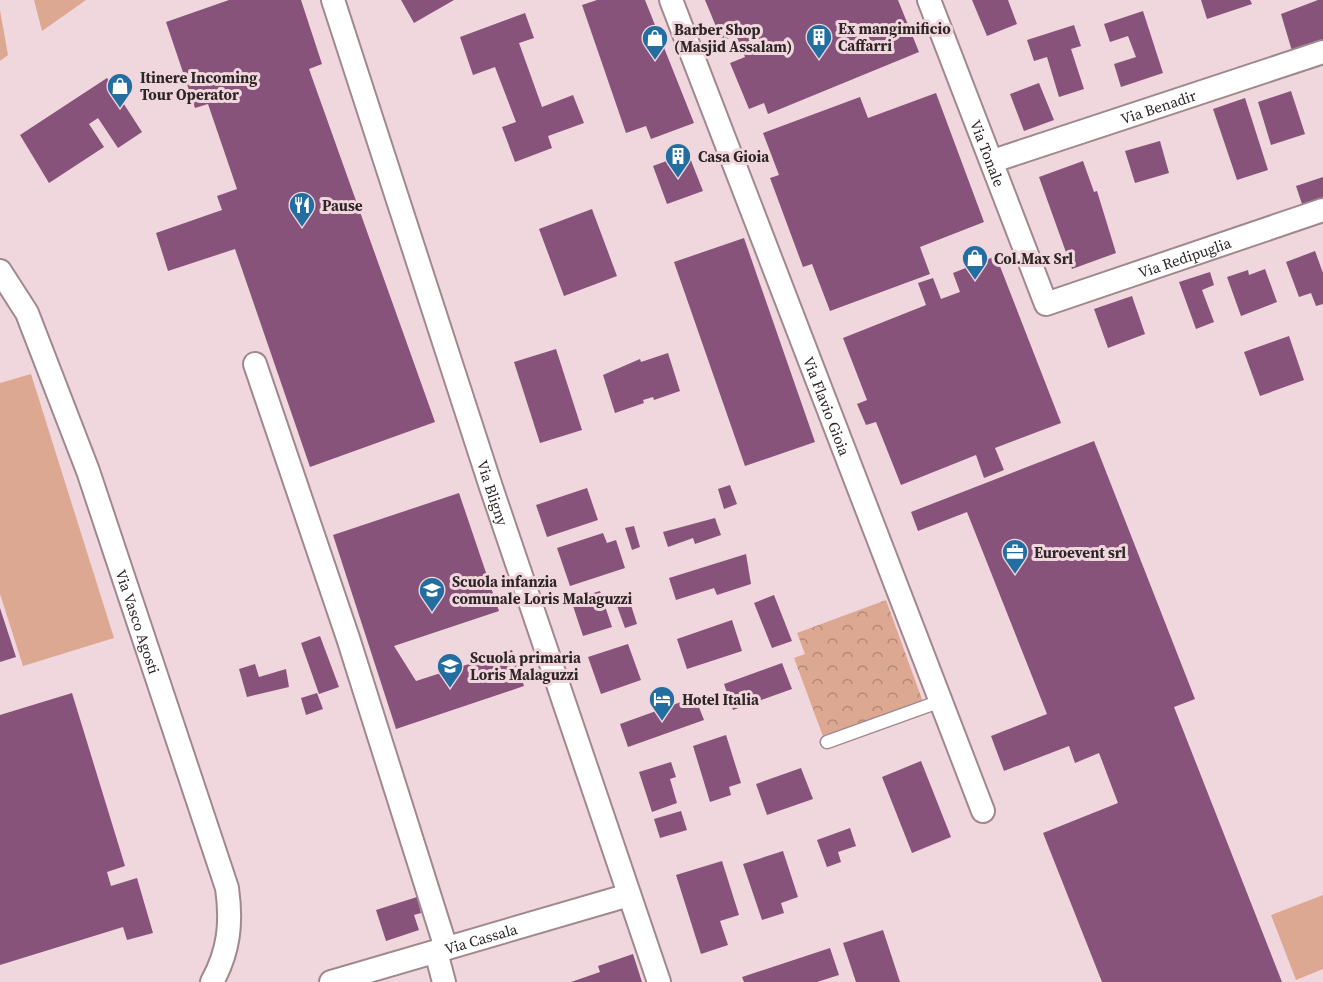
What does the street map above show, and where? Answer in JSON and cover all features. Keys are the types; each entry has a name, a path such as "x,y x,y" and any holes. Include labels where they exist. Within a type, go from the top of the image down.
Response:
{"street":[{"name":"Via Bligny","path":"333,0 492,487 659,982"},
{"name":"Via Flavio Gioia","path":"671,0 983,811"},
{"name":"Via Tonale","path":"929,0 993,161 1046,304"},
{"name":"Via Benadir","path":"993,161 1323,52"},
{"name":"Via Redipuglia","path":"1046,304 1323,210"},
{"name":"Via Vasco Agosti","path":"0,271 9,292 27,313 88,471 227,888 229,935 223,960 213,982"},
{"path":"255,364 348,638 441,950 444,982"},
{"name":"Via Cassala","path":"331,982 629,895"}],"lane":[{"path":"827,742 940,701"}],"green space":[{"path":"34,0 86,0 42,31"},
{"path":"0,10 8,55 0,61"},
{"path":"31,374 114,638 23,666 0,594 0,383"},
{"path":"886,600 923,702 824,739 794,658 805,654 797,633"},
{"path":"1323,895 1323,969 1296,980 1271,915"}],"building":[{"path":"229,0 301,0 322,64 309,69 435,422 310,467 235,249 168,271 156,233 222,210 217,196 237,189 208,104 195,108 166,22"},
{"path":"401,0 454,0 414,23"},
{"path":"597,0 645,0 694,123 651,139 646,126 626,133 582,5"},
{"name":"Ex mangimificio Caffarri","path":"705,0 898,0 919,52 768,114 764,103 749,109 730,63 745,57 736,35 722,41"},
{"path":"972,0 1008,0 1017,24 987,36"},
{"path":"1201,0 1250,0 1252,4 1207,19"},
{"path":"1323,0 1323,41 1292,51 1281,14"},
{"path":"1143,11 1163,73 1121,87 1114,64 1136,57 1128,36 1110,42 1104,24"},
{"path":"525,13 534,38 519,43 542,107 573,95 584,123 548,136 552,148 515,162 502,127 516,122 495,67 473,75 460,37"},
{"path":"1074,25 1081,46 1071,49 1084,89 1059,97 1047,57 1034,61 1027,40"},
{"path":"107,78 142,132 118,148 98,118 89,124 104,147 49,183 20,135"},
{"path":"1039,83 1054,120 1024,131 1010,94"},
{"path":"1291,91 1305,134 1271,145 1258,102"},
{"path":"936,93 984,222 920,247 930,274 830,311 812,264 803,267 770,178 779,175 763,133 860,97 868,118"},
{"path":"1245,98 1268,170 1237,180 1213,109"},
{"path":"1160,141 1169,173 1135,183 1125,151"},
{"name":"Casa Gioia","path":"688,153 703,191 667,204 653,166"},
{"path":"1083,161 1094,192 1097,191 1116,253 1072,269 1039,177"},
{"path":"1323,177 1323,200 1303,207 1296,186"},
{"path":"592,209 617,276 564,296 539,229"},
{"path":"744,238 815,442 745,466 674,262"},
{"path":"1315,251 1323,273 1323,304 1316,306 1311,293 1299,297 1286,262"},
{"path":"996,256 1061,423 995,448 1004,470 984,478 976,455 901,485 876,422 866,425 857,404 867,400 843,338 926,305 918,283 933,278 941,299 960,292 953,273"},
{"path":"1265,269 1277,302 1241,316 1227,277 1248,270 1249,275"},
{"path":"1210,272 1214,285 1202,290 1214,322 1196,329 1179,282"},
{"path":"1132,296 1145,334 1108,348 1094,309"},
{"path":"1289,336 1304,380 1260,396 1244,352"},
{"path":"556,349 582,430 540,443 514,362"},
{"path":"668,353 680,391 654,400 653,397 643,400 644,403 615,413 603,375 640,359 641,362"},
{"path":"1094,441 1195,699 1174,707 1282,982 1102,982 1043,833 1118,803 1099,753 1075,763 1069,746 1004,771 991,736 1047,714 967,512 918,531 911,512"},
{"path":"730,485 737,504 724,509 718,489"},
{"path":"587,488 598,520 547,537 536,505"},
{"path":"459,493 499,611 394,646 416,681 512,650 524,686 396,729 333,535"},
{"path":"715,518 721,535 695,544 693,538 668,547 663,532"},
{"path":"634,526 640,547 632,550 625,528"},
{"path":"603,533 607,543 616,540 625,568 570,586 557,548"},
{"path":"746,554 751,584 717,595 714,588 676,600 669,578"},
{"path":"600,591 612,627 583,636 571,600"},
{"path":"774,595 792,641 772,648 754,603"},
{"path":"630,602 637,624 625,628 617,606"},
{"path":"0,608 16,657 0,662"},
{"path":"732,620 742,651 687,669 677,639"},
{"path":"320,636 339,687 319,694 301,643"},
{"path":"628,644 641,680 601,694 588,657"},
{"path":"782,663 792,689 733,710 724,684"},
{"path":"255,664 259,677 286,669 289,687 247,697 239,669"},
{"path":"72,693 125,866 107,872 111,886 137,878 153,933 127,940 123,927 0,965 0,715"},
{"path":"317,693 323,709 306,715 301,698"},
{"name":"Hotel Italia","path":"695,697 704,720 628,747 620,724"},
{"path":"726,735 741,783 729,787 731,795 710,802 693,746"},
{"path":"921,761 951,837 912,853 882,777"},
{"path":"671,762 676,777 670,779 677,803 652,812 639,772"},
{"path":"801,768 813,799 767,815 756,784"},
{"path":"681,811 687,830 660,838 654,819"},
{"path":"850,828 856,846 838,852 841,862 827,867 817,840"},
{"path":"783,851 798,897 781,903 784,913 762,920 743,864"},
{"path":"722,861 739,915 720,921 728,945 701,954 676,875"},
{"path":"417,897 421,913 414,915 419,930 386,941 376,910"},
{"path":"883,930 900,982 856,982 843,943"},
{"path":"830,948 839,975 817,982 744,982 742,977"},
{"path":"633,954 642,982 571,982 600,972 598,966"}],"place":[{"name":"Ex mangimificio Caffarri","path":"819,60"},
{"name":"Barber Shop (Masjid Assalam)","path":"655,61"},
{"name":"Itinere Incoming Tour Operator","path":"120,109"},
{"name":"Casa Gioia","path":"678,179"},
{"name":"Pause","path":"302,228"},
{"name":"Col.Max Srl","path":"975,281"},
{"name":"Euroevent srl","path":"1015,575"},
{"name":"Scuola infanzia comunale Loris Malaguzzi","path":"432,613"},
{"name":"Scuola primaria Loris Malaguzzi","path":"450,689"},
{"name":"Hotel Italia","path":"662,722"}]}
